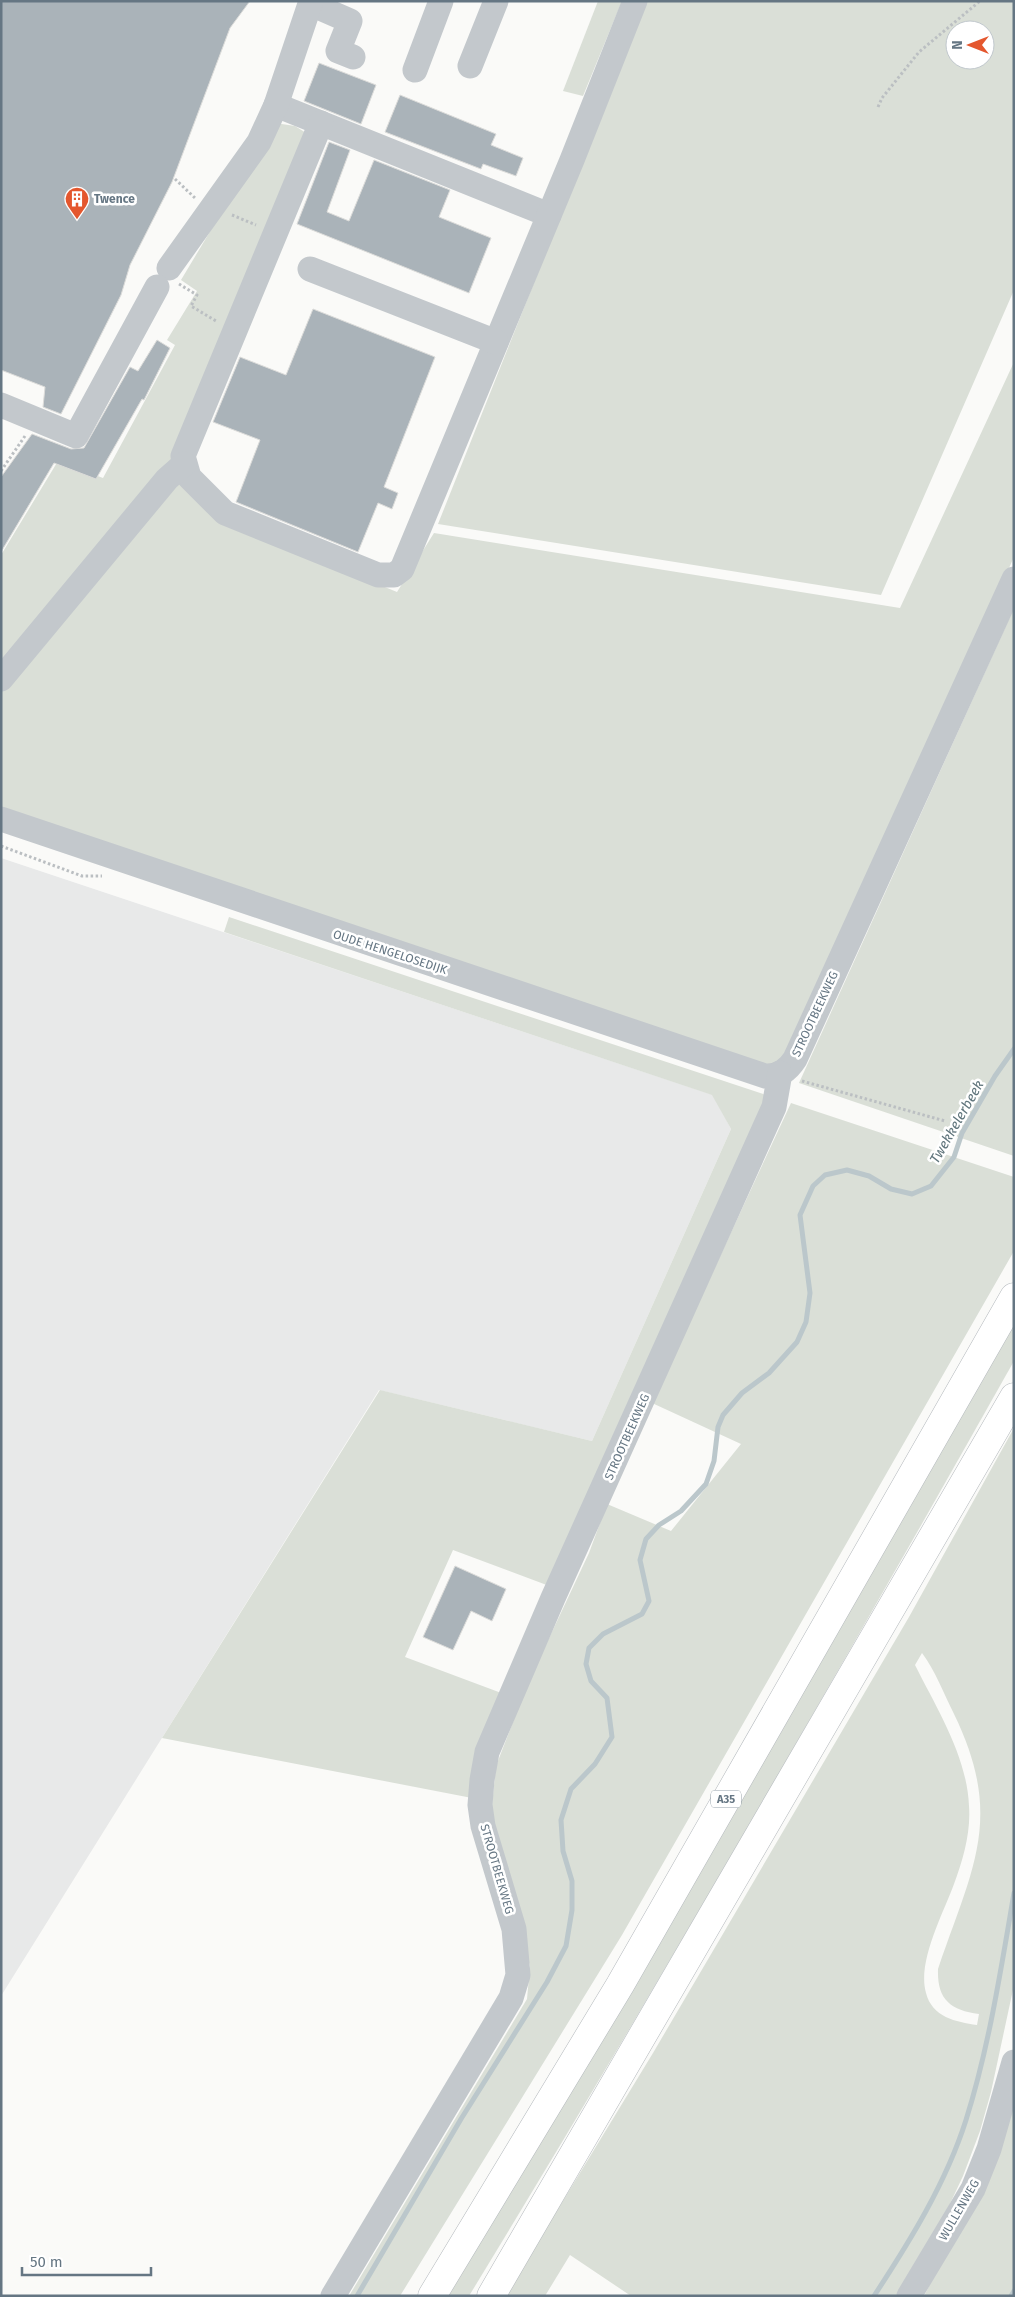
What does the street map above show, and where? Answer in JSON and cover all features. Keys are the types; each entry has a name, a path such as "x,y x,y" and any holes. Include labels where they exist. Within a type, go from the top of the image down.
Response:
{"highway":[{"name":"A35","path":"432,2296 620,1985 1014,1297"},
{"path":"491,2296 515,2259 1014,1397"}],"street":[{"path":"415,70 441,1"},
{"path":"470,66 496,1"},
{"path":"321,124 183,456 184,464 189,477 225,513 378,575 394,575 402,568 635,1"},
{"path":"1,405 76,436 167,279 259,142 276,104 311,3 350,21 338,51 353,57"},
{"path":"276,104 321,124 549,214"},
{"path":"310,269 496,342"},
{"path":"1,679 167,479 184,464"},
{"name":"STROOTBEEKWEG","path":"333,2296 511,1998 518,1974 514,1929 483,1826 480,1805 487,1752 553,1598 774,1107 780,1073 791,1065 795,1058 1014,579"},
{"name":"OUDE HENGELOSEDIJK","path":"1,819 765,1076 780,1073"},
{"name":"WULLENWEG","path":"909,2296 973,2189 989,2149 1014,2062"}],"path":[{"path":"878,107 882,98 919,52 980,1"},
{"path":"175,180 198,201 275,233"},
{"path":"167,279 197,295 191,306 234,332"},
{"path":"1,471 37,419"},
{"path":"1,846 40,859"},
{"path":"780,1073 945,1121"}],"shaded area":[{"path":"598,1 622,1 583,96 563,91"},
{"path":"646,1 1014,1 1014,290 881,595 438,524"},
{"path":"275,123 295,126 306,133 174,456 260,536 397,592 434,533 900,608 1014,362 1014,557 789,1052 774,1068 1,814 1,555 58,461 103,478 175,345 167,340 197,291 181,280"},
{"path":"1014,608 1014,1156 799,1083"},
{"path":"1,858 713,1095 731,1129 592,1441 379,1390 1,1996"},
{"path":"229,917 772,1097 552,1587 453,1550 405,1657 504,1694 472,1798 162,1738 380,1390 592,1441 731,1129 712,1095 224,932"},
{"path":"791,1103 1014,1177 1014,1251 622,1935 400,2296 349,2296 527,1999 530,1966 490,1825 496,1766 528,1683 589,1553 607,1504 671,1531 741,1444 652,1403"},
{"path":"1014,1313 1014,1361 881,1596 677,1948 469,2296 439,2296"},
{"path":"1014,1428 1014,1985 991,2092 980,2131 963,2176 940,2225 902,2296 631,2296 570,2255 545,2296 505,2296 653,2053 909,1617","holes":["922,1653 954,1714 969,1751 978,1784 980,1814 978,1843 962,1901 938,1969 940,1988 947,2001 960,2010 979,2014 977,2025 953,2020 939,2013 929,2001 924,1981 925,1967 932,1938 963,1856 968,1836 969,1816 967,1787 957,1751 950,1733 915,1665"]},
{"path":"1014,2079 1014,2296 924,2296 960,2226"}],"building":[{"name":"Twence","path":"1,1 250,1 230,28 172,182 130,265 121,295 61,414 43,407 45,387 1,370"},
{"path":"319,63 376,85 361,124 304,101"},
{"path":"400,95 496,134 491,145 523,158 516,176 483,164 481,169 385,132"},
{"path":"329,142 350,150 327,212 349,221 374,160 450,190 439,217 491,238 469,293 297,224"},
{"path":"313,309 435,357 384,487 398,493 392,509 378,503 358,552 236,502 260,440 213,422 240,357 286,375"},
{"path":"157,340 170,348 144,400 142,399 96,479 54,463 1,552 1,477 32,434 71,449 84,448 130,367 138,371"},
{"path":"455,1566 506,1589 492,1621 471,1611 453,1650 423,1637"}],"waterway":[{"name":"Twekkelerbeek","path":"357,2296 461,2119 547,1982 566,1946 572,1910 572,1881 563,1851 561,1820 571,1789 595,1764 612,1737 607,1698 591,1681 586,1664 589,1648 603,1634 642,1614 649,1601 640,1560 646,1539 659,1525 681,1511 706,1484 714,1461 718,1427 723,1415 742,1393 769,1373 797,1342 806,1322 810,1293 800,1215 813,1186 825,1175 847,1170 869,1176 891,1189 912,1194 931,1186 954,1157 962,1133 995,1076 1014,1049"},
{"path":"874,2296 914,2233 938,2189 966,2120 988,2036 1014,1893"},
{"path":"1011,2296 1014,2291"}],"place":[{"name":"Twence","path":"77,220"}]}
